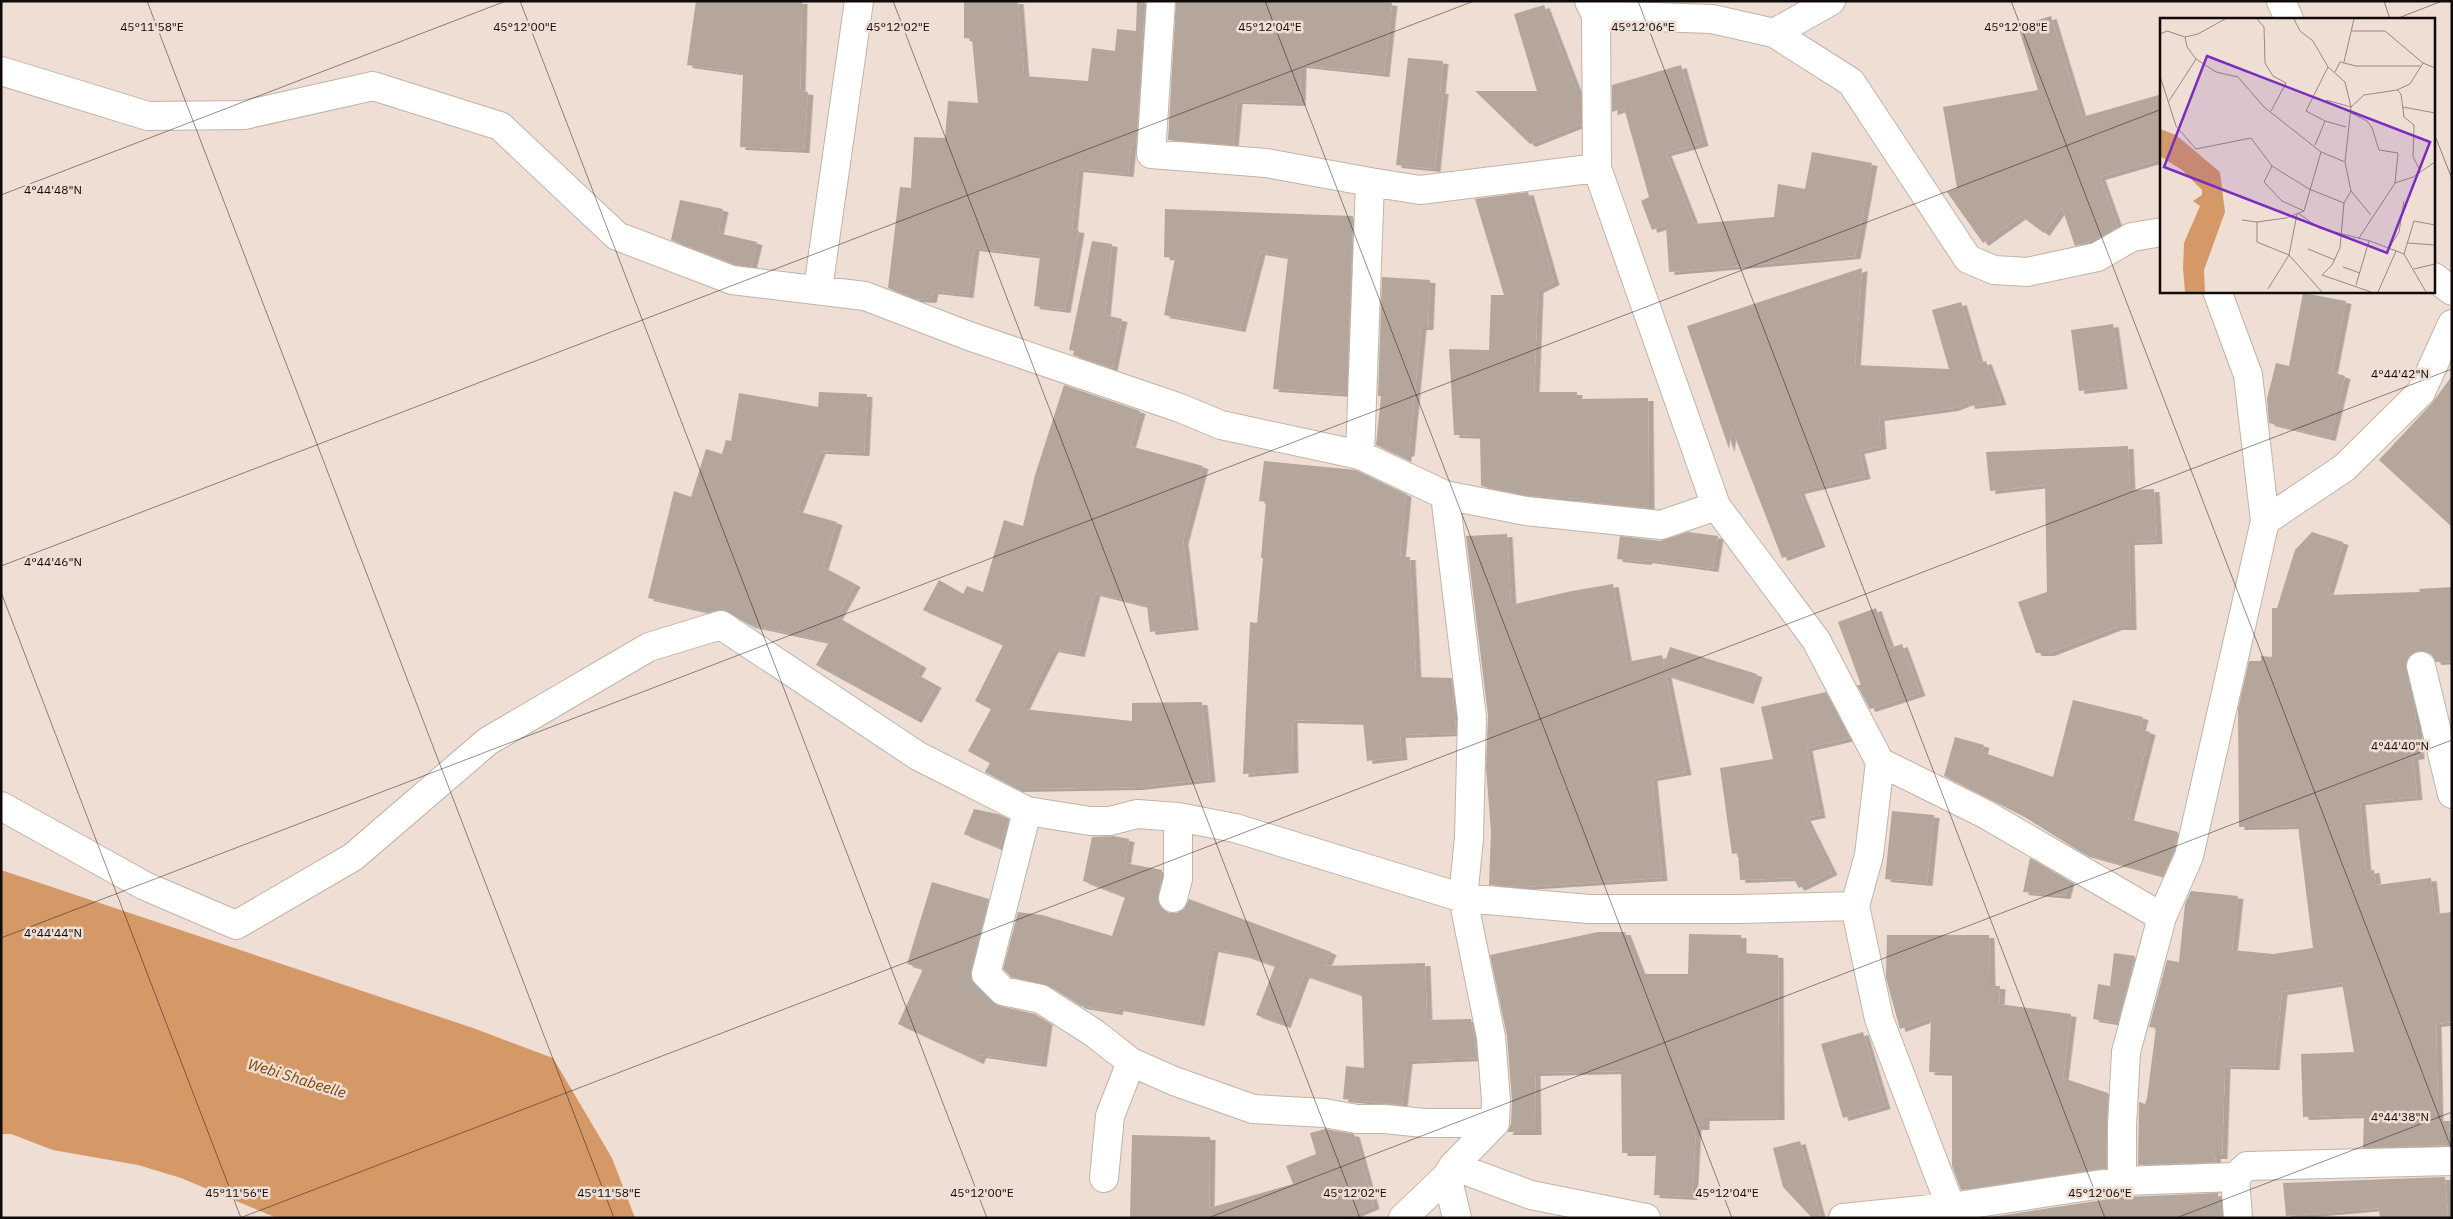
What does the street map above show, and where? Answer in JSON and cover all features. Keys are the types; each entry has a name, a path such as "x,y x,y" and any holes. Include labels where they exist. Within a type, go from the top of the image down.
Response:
{"street":[{"path":"818,289 859,1"},
{"path":"1161,1 1152,154 1266,163 1420,190 1597,168"},
{"path":"1774,33 1831,1"},
{"path":"2281,1 2289,18"},
{"path":"1953,1212 1879,1019 1855,906 1869,855 1880,762 1816,640 1716,506 1597,168 1593,8 1712,19 1774,33 1851,82 1968,259 1994,270 2027,272 2097,257 2132,237 2160,232"},
{"path":"1,71 148,116 244,115 372,86 500,126 617,236 732,280 865,296 969,336 1180,408 1221,425 1360,455 1445,495 1526,511 1661,525 1716,506"},
{"path":"1360,455 1370,182"},
{"path":"2436,279 2452,291"},
{"path":"2122,1182 2122,1126 2126,1052 2162,918 2189,856 2265,521 2248,375 2217,292"},
{"path":"2265,521 2344,468 2420,392 2452,324"},
{"path":"1403,1218 1495,1123 1496,1100 1491,1037 1463,898 1469,838 1472,717 1445,495"},
{"path":"1,806 145,886 236,925 353,857 488,741 649,648 721,625 918,756 1027,811 1090,822 1110,821 1137,814 1178,817 1235,828 1463,898 1589,909 1739,909 1855,906"},
{"path":"2421,666 2452,794"},
{"path":"1880,762 1984,814 2162,918"},
{"path":"1027,811 986,974 1003,991 1041,999 1094,1033 1131,1062 1174,1081 1253,1108 1324,1113 1358,1119 1385,1119 1424,1123 1495,1123"},
{"path":"1173,898 1178,879 1178,817"},
{"path":"1104,1178 1110,1116 1131,1062"},
{"path":"1843,1218 1953,1212 2122,1182 2235,1177 2247,1166 2452,1161"},
{"path":"1450,1171 1457,1218"},
{"path":"1450,1171 1531,1195 1646,1218"},
{"path":"2235,1177 2238,1218"}],"water":[{"name":"Webi Shabeelle","path":"1,870 473,1028 553,1058 612,1158 635,1218 277,1218 181,1178 138,1165 53,1150 11,1134 1,1134"}],"building":[{"path":"696,1 802,1 800,91 808,92 804,150 740,147 743,73 687,65"},
{"path":"964,1 1018,1 1024,76 1088,81 1092,48 1115,51 1117,29 1136,31 1137,1 1145,1 1136,146 1131,145 1128,174 1078,169 1072,229 1079,230 1065,310 1034,306 1040,256 974,248 968,295 933,291 931,300 915,299 888,288 900,187 911,188 914,137 945,138 948,101 978,103 972,39 964,38"},
{"path":"1176,1 1372,1 1392,3 1384,74 1301,65 1300,103 1237,101 1233,145 1168,140"},
{"path":"1544,5 1578,94 1581,94 1581,124 1530,144 1475,91 1537,91 1514,14"},
{"path":"2051,16 2082,117 2160,95 2160,160 2100,177 2118,227 2101,237 2075,246 2062,208 2044,233 2021,216 1983,243 1947,192 1957,188 1943,107 2038,90 2018,26"},
{"path":"1408,58 1443,61 1440,91 1443,91 1435,169 1396,165"},
{"path":"1681,65 1703,143 1666,153 1694,224 1774,217 1778,184 1805,189 1812,152 1872,163 1855,256 1669,272 1666,225 1652,230 1641,201 1649,197 1624,108 1612,112 1612,85"},
{"path":"1528,192 1554,282 1538,290 1534,392 1577,392 1577,399 1648,398 1649,508 1586,502 1586,499 1528,496 1481,486 1480,436 1454,435 1449,349 1489,350 1491,295 1504,295 1475,199"},
{"path":"680,200 723,209 718,233 757,242 751,267 736,265 671,240"},
{"path":"1165,209 1353,216 1347,394 1273,389 1288,257 1260,252 1240,329 1164,315 1175,258 1164,257"},
{"path":"1092,241 1112,244 1105,315 1122,319 1112,368 1073,355 1074,351 1069,350"},
{"path":"1862,268 1855,365 1949,369 1932,310 1961,302 1979,363 1986,361 2001,402 1970,406 1968,402 1953,408 1879,418 1881,446 1859,451 1865,476 1799,491 1820,544 1782,558 1732,429 1729,449 1687,326"},
{"path":"1382,277 1430,280 1428,327 1421,327 1409,453 1406,454 1406,459 1376,445 1381,396 1378,396"},
{"path":"2303,293 2346,301 2332,372 2345,376 2330,438 2269,423 2267,399 2276,363 2289,366"},
{"path":"2113,324 2122,386 2079,391 2071,330"},
{"path":"2452,376 2452,527 2379,460 2432,403"},
{"path":"1064,385 1140,411 1130,446 1203,466 1183,541 1193,627 1150,632 1147,606 1095,593 1079,654 1053,649 1023,709 1132,721 1132,703 1202,702 1210,779 1137,787 1017,789 985,772 990,763 968,751 991,709 975,701 1003,645 923,610 939,580 963,594 967,586 983,592 1004,520 1023,526 1035,475"},
{"path":"819,392 867,394 864,453 820,451 797,511 837,522 823,567 855,584 837,617 921,665 916,674 936,685 916,720 816,665 829,642 750,625 724,610 709,612 648,598 674,491 691,497 706,449 722,454 726,440 731,441 739,393 818,407"},
{"path":"2128,446 2130,490 2154,489 2157,541 2129,542 2131,627 2117,627 2049,653 2036,653 2018,602 2047,592 2045,485 1990,491 1986,452"},
{"path":"1264,461 1356,470 1406,494 1400,557 1410,557 1416,677 1452,678 1456,733 1400,735 1402,757 1367,761 1363,722 1292,720 1293,770 1243,774 1250,622 1257,623 1263,558 1261,558 1266,502 1259,501"},
{"path":"1688,532 1718,536 1713,569 1647,560 1646,562 1617,559 1620,536 1660,541"},
{"path":"2312,532 2343,542 2327,595 2420,592 2419,589 2452,587 2452,661 2436,662 2432,655 2426,651 2418,651 2410,655 2406,662 2414,702 2419,756 2413,757 2417,797 2360,802 2366,871 2374,870 2376,885 2431,878 2435,914 2452,912 2452,1022 2436,1024 2438,1121 2450,1121 2448,1145 2363,1148 2364,1115 2303,1117 2301,1054 2354,1052 2342,983 2282,992 2274,1067 2225,1066 2222,1156 2215,1156 2216,1162 2138,1165 2139,1102 2145,1104 2147,1098 2156,1028 2149,1027 2167,960 2179,962 2185,904 2191,891 2238,896 2232,950 2273,954 2313,948 2298,826 2239,827 2238,709 2249,661 2261,661 2261,656 2272,657 2272,608 2277,608 2295,550"},
{"path":"1507,534 1511,605 1613,584 1627,662 1662,655 1664,665 1670,647 1757,674 1748,701 1666,675 1686,772 1652,778 1662,878 1521,887 1489,885 1491,832 1486,768 1488,715 1466,536"},
{"path":"1876,608 1890,648 1902,644 1920,693 1870,709 1857,685 1861,685 1838,622"},
{"path":"1826,692 1850,738 1807,748 1820,815 1805,818 1832,872 1799,888 1793,878 1740,880 1738,853 1732,854 1720,768 1773,759 1761,707"},
{"path":"2073,700 2143,717 2140,729 2150,732 2128,819 2178,832 2173,854 2163,876 2084,854 2023,816 1944,776 1955,737 1984,745 1982,752 2053,777"},
{"path":"974,809 998,814 1009,819 999,848 964,834"},
{"path":"1892,811 1934,815 1927,883 1885,879"},
{"path":"1114,836 1129,839 1125,863 1162,870 1158,902 1162,909 1169,913 1177,913 1184,909 1189,899 1331,952 1325,966 1425,963 1427,1020 1471,1019 1477,1058 1407,1061 1402,1105 1343,1099 1346,1066 1364,1068 1362,995 1304,975 1285,1025 1256,1015 1275,966 1244,955 1213,949 1199,1023 1118,1008 1117,1012 1081,1006 1049,986 1011,977 1003,969 1018,912 1042,915 1112,936 1125,897 1083,881 1092,837"},
{"path":"2030,858 2069,881 2065,896 2023,892"},
{"path":"932,882 989,899 971,970 971,979 992,1002 1000,1006 1035,1014 1047,1022 1041,1064 981,1055 978,1061 898,1024 923,969 907,964"},
{"path":"1598,932 1625,932 1641,974 1688,974 1689,934 1741,935 1741,953 1778,955 1779,1117 1704,1118 1704,1127 1696,1127 1692,1197 1654,1195 1656,1153 1622,1153 1621,1071 1535,1073 1536,1132 1507,1132 1511,1124 1512,1101 1507,1036 1490,955"},
{"path":"1887,935 1989,935 1990,986 2000,986 1999,1004 2071,1014 2063,1078 2108,1093 2106,1168 1961,1190 1952,1166 1952,1073 1929,1072 1931,1018 1900,1029 1886,978"},
{"path":"2114,953 2135,956 2118,1023 2093,1019 2098,984 2110,986"},
{"path":"1863,1032 1885,1106 1843,1118 1821,1044"},
{"path":"1325,1129 1354,1134 1374,1206 1346,1218 1130,1218 1132,1135 1210,1137 1209,1208 1293,1184 1286,1166 1316,1154 1310,1133"},
{"path":"1800,1141 1821,1218 1812,1218 1783,1187 1773,1148"},
{"path":"2445,1177 2448,1218 2380,1218 2379,1208 2286,1216 2283,1183"},
{"path":"2218,1193 2221,1218 1984,1218 2123,1197"}]}
